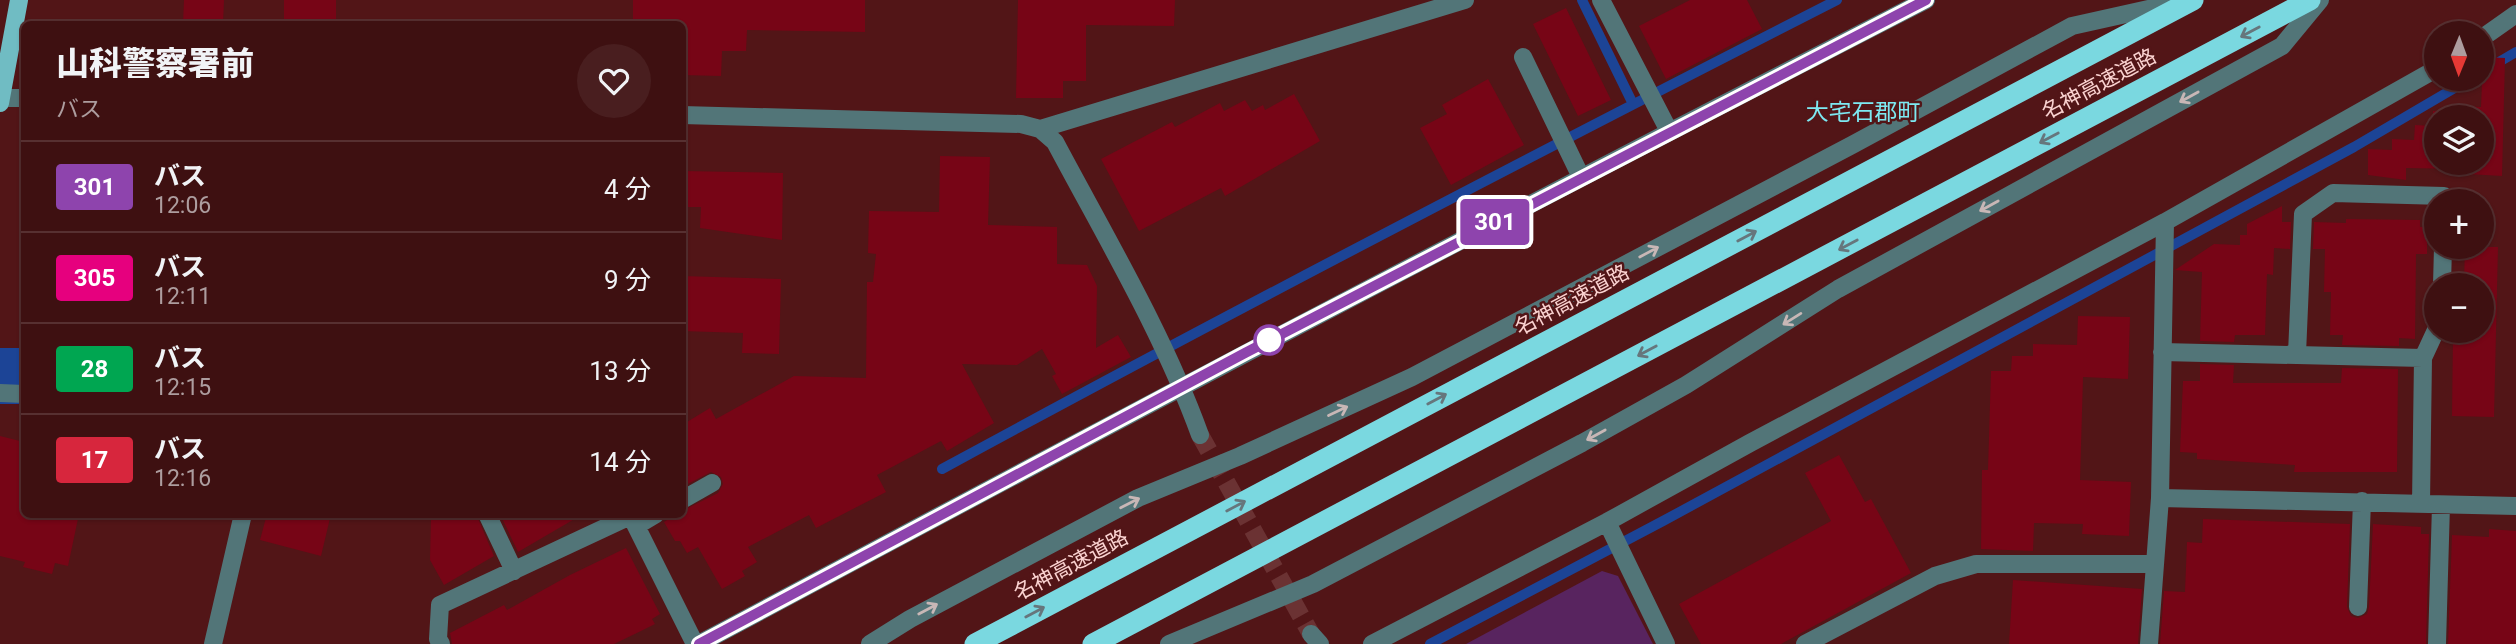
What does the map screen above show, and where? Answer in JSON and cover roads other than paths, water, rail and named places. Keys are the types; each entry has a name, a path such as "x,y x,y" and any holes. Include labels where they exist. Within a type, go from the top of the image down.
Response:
{"highway":[{"name":"名神高速道路","path":"975,644 2191,0"},
{"name":"名神高速道路","path":"1093,644 2310,0"}],"main road":[{"path":"1,100 19,0"}],"street":[{"path":"1040,129 1465,0"},
{"path":"1601,0 1669,131"},
{"path":"440,644 440,606 632,519 697,644 1182,386 1926,0"},
{"path":"870,644 910,619 1138,498 1240,456 1425,371 2072,26 2191,0"},
{"path":"1170,644 1313,584 1663,398 1838,289 2282,46 2320,0"},
{"path":"2494,30 2516,14"},
{"path":"1523,57 1581,177"},
{"path":"1372,644 1606,522 2165,222 2424,76"},
{"path":"1,100 21,99"},
{"path":"686,116 1021,124 1040,129 1055,142 1182,386 1200,435"},
{"path":"2297,354 2303,214 2333,194 2424,196"},
{"path":"2149,644 2160,499 2165,222"},
{"path":"2421,503 2423,358 2430,343"},
{"path":"2162,352 2423,358"},
{"path":"0,393 21,394"},
{"path":"686,498 712,483"},
{"path":"2160,499 2516,506"},
{"path":"2358,607 2362,502"},
{"path":"2437,644 2441,505"},
{"path":"213,644 242,518"},
{"path":"489,518 514,571"},
{"path":"1606,522 1666,644"},
{"path":"1805,644 1935,576 1976,564 2155,564"}],"waterway":[{"path":"1582,0 1633,104"},
{"path":"942,469 1388,232 1837,0"},
{"path":"2494,65 2516,52"},
{"path":"1430,644 2354,147 2450,91"},
{"path":"0,376 21,376"}],"tunnel":[{"path":"1200,435 1311,634"}],"district":[{"name":"大宅石郡町","path":"1863,112"}]}
